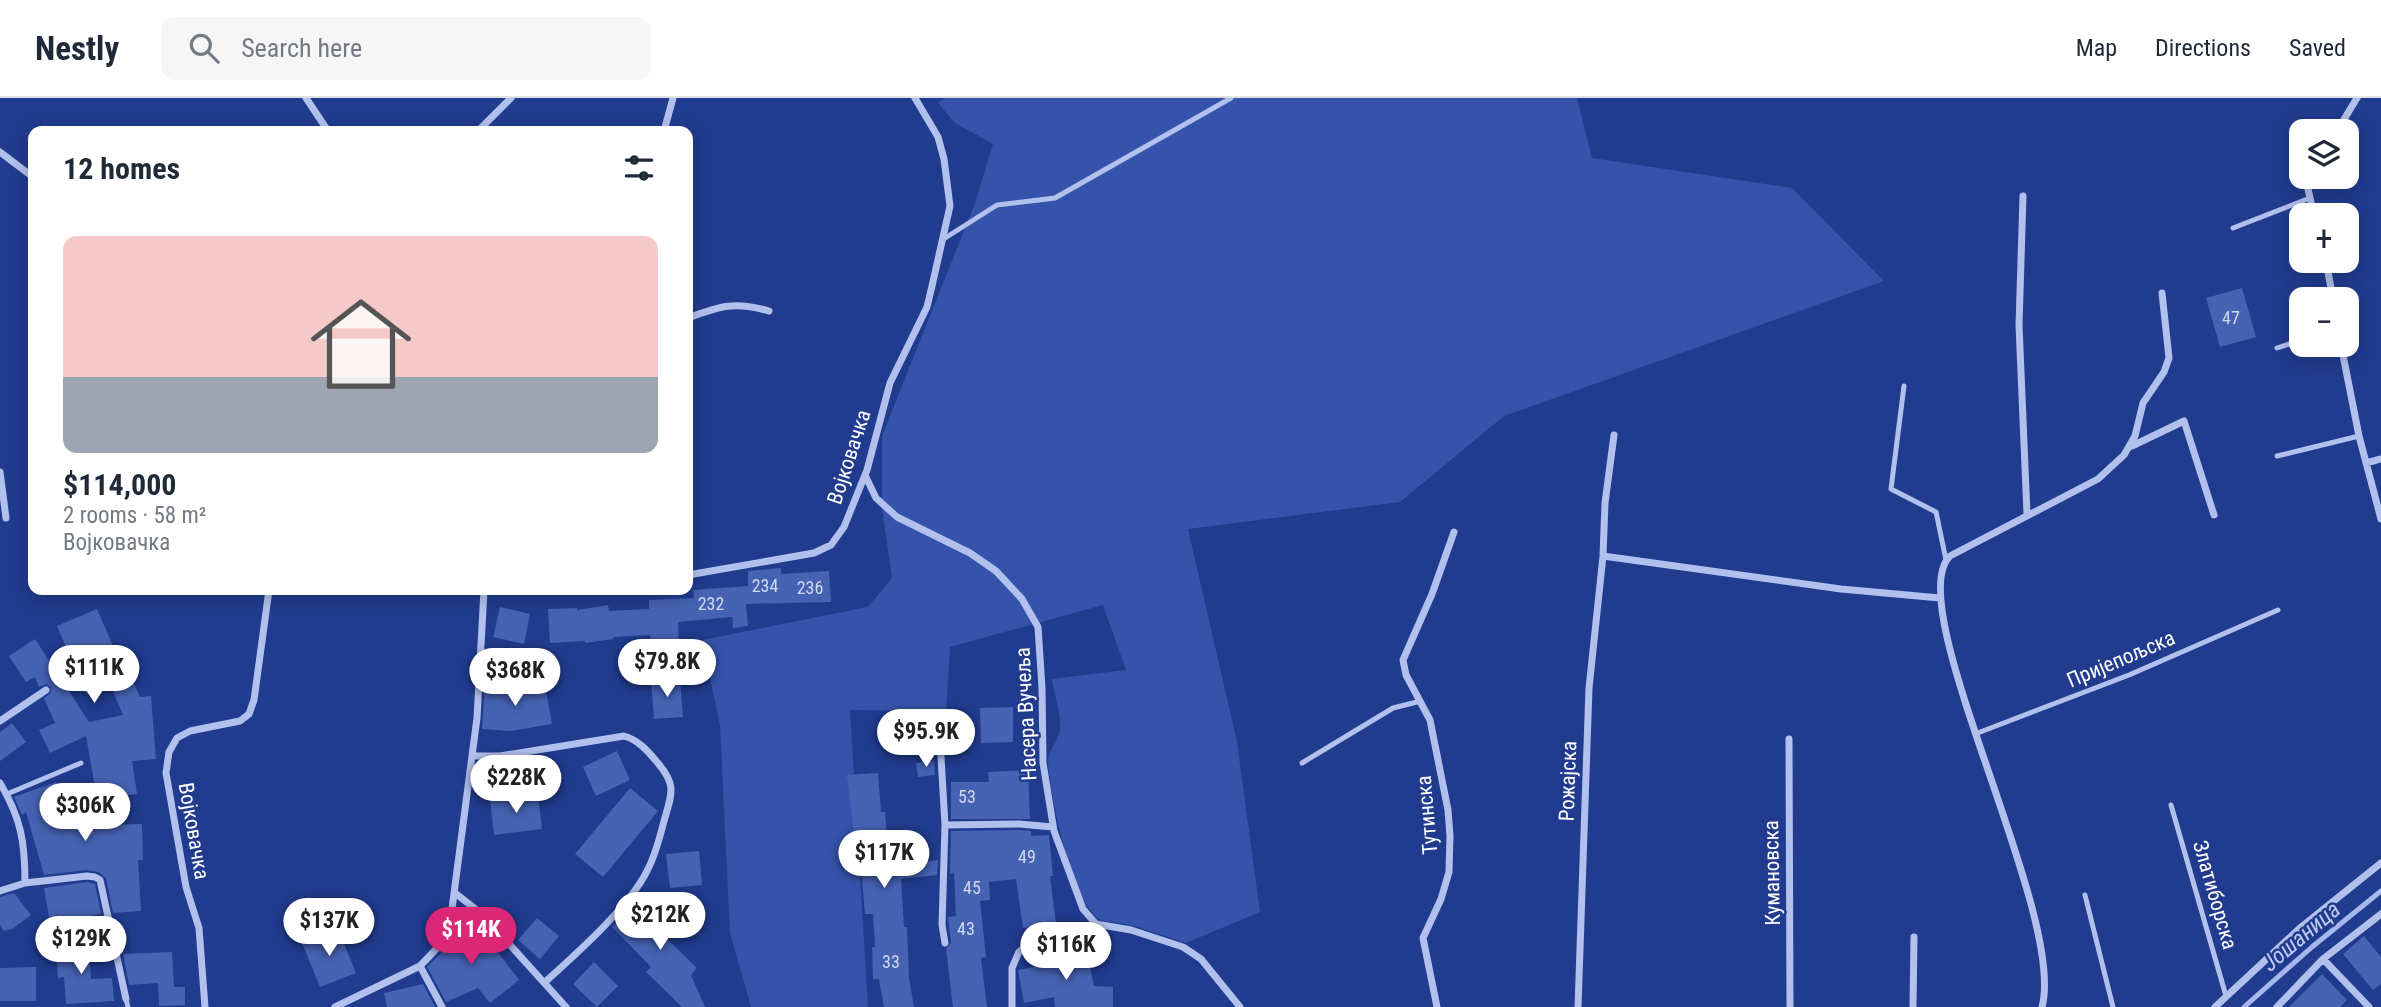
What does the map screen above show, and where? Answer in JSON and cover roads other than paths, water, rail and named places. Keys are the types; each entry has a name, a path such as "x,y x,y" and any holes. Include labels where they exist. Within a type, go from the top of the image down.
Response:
{"street":[{"path":"306,98 325,126"},
{"path":"483,126 511,98"},
{"path":"665,126 673,98"},
{"name":"Војковачка","path":"693,574 814,553 831,545 844,527 865,475 890,383 926,307 950,206 944,159 938,137 915,98"},
{"path":"2344,119 2357,98"},
{"path":"0,152 28,173"},
{"path":"2310,189 2311,203"},
{"path":"2023,196 2019,325 2027,514"},
{"path":"2131,446 2143,403 2164,372 2169,358 2162,293"},
{"path":"693,316 724,305 750,305 769,311"},
{"path":"2344,357 2381,519"},
{"path":"2042,1007 2044,972 2025,880 2003,808 1960,689 1940,598 1939,577 1946,560 2027,514 2098,479 2131,446 2185,421 2214,515"},
{"name":"Рожајска","path":"1578,1007 1589,688 1603,556 1605,503 1614,435"},
{"path":"2366,463 2381,458"},
{"path":"0,472 6,518"},
{"name":"Насера Вучеља","path":"865,475 876,498 886,508 897,517 970,553 996,571 1010,584 1032,613 1038,627 1043,763 1053,827 1078,901 1087,916 1096,924"},
{"name":"Тутинска","path":"1437,1007 1423,938 1444,888 1448,872 1450,836 1444,783 1430,720 1406,675 1403,660 1432,594 1454,532"},
{"path":"1603,556 1841,589 1940,598"},
{"name":"Војковачка","path":"205,1007 199,928 186,887 166,774 169,752 177,738 190,731 240,721 249,714 254,700 268,595"},
{"path":"335,1007 420,965 433,954 450,924 477,718 484,595"},
{"path":"0,721 46,690"},
{"path":"472,756 500,756 624,736 635,739 670,779 671,799 643,879 624,904 545,982"},
{"name":"Кумановска","path":"1790,739 1790,1007"},
{"path":"940,740 945,825 942,925 945,943"},
{"path":"0,783 19,820 24,840 25,883"},
{"path":"945,825 1020,824 1053,827"},
{"name":"Златиборска","path":"2215,1007 2300,928 2381,863"},
{"path":"0,891 25,883 87,876 100,880 127,1003"},
{"path":"455,893 483,915 566,1007"},
{"path":"2277,1007 2323,959 2381,914"},
{"path":"1012,1007 1012,968 1019,952 1025,947 1064,937 1096,924 1131,930 1182,947 1201,959 1236,1005"},
{"path":"1913,1007 1914,937"},
{"path":"2323,959 2370,1007"},
{"path":"420,965 442,1007"}],"lane":[{"path":"942,240 997,205 1055,198 1231,98"},
{"path":"2233,228 2310,198"},
{"path":"2277,348 2289,344"},
{"path":"1905,386 1891,489 1936,512 1946,560"},
{"path":"2277,456 2360,436"},
{"name":"Пријепољска","path":"1975,734 2129,675 2278,610"},
{"path":"1303,763 1393,708 1420,701"},
{"path":"7,794 81,763"},
{"name":"Златиборска","path":"2171,805 2226,996"},
{"path":"2085,895 2113,1007"}],"waterway":[{"name":"Јошаница","path":"2244,1007 2381,891"}]}
